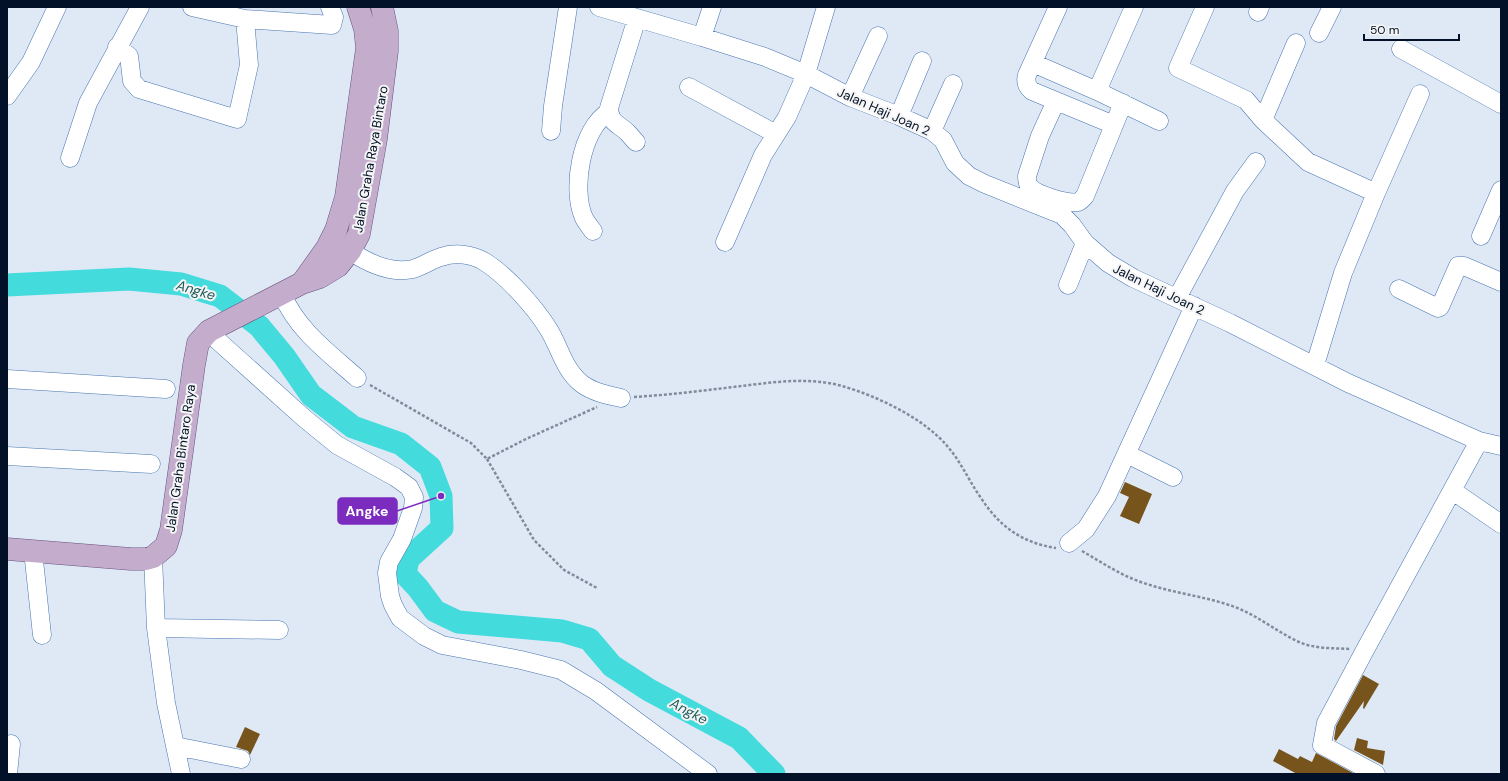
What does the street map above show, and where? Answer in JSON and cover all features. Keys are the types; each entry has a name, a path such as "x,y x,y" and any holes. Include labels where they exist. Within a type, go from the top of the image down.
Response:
{"main road":[{"name":"Jalan Graha Raya Bintaro","path":"302,283 327,248 336,230 346,197 367,48 366,29 358,7"},
{"name":"Jalan Graha Raya Bintaro","path":"276,298 302,283 320,277 338,266 350,252 358,234 376,139 387,51 387,31 382,7"},
{"name":"Jalan Graha Bintaro Raya","path":"154,557 166,546 171,530 198,343 217,328 276,298"},
{"path":"15,551 131,559 154,557"}],"street":[{"path":"7,96 31,62 58,7"},
{"path":"70,158 88,103 140,7"},
{"path":"192,7 245,19 332,25 334,17 330,7"},
{"path":"551,131 553,106 568,7"},
{"name":"Jalan Haji Joan 2","path":"599,7 628,13 765,58 806,74 850,97 899,116 932,132 943,140 955,162 969,176 1062,215 1072,225 1085,243 1108,264 1133,278 1315,365 1348,383 1479,441 1501,446"},
{"path":"702,37 712,7"},
{"path":"725,242 762,155 787,117 806,74 826,7"},
{"path":"1058,7 1033,63 1026,75 1027,84 1032,91 1114,125"},
{"path":"1097,91 1134,7"},
{"path":"1205,7 1178,68 1246,100 1263,120 1308,162 1376,193"},
{"path":"1319,33 1332,7"},
{"path":"628,13 609,112 612,121 627,132 636,142"},
{"path":"117,47 129,56 132,81 139,89 237,119 249,64 245,19"},
{"path":"850,97 878,36"},
{"path":"1263,120 1296,43"},
{"path":"1402,49 1501,104"},
{"path":"899,116 922,61"},
{"path":"1033,63 1097,91 1159,121"},
{"path":"932,132 953,84"},
{"path":"689,87 776,134"},
{"path":"1315,365 1343,273 1376,193 1420,94"},
{"path":"1056,101 1040,136 1027,176 1028,184 1034,191 1069,202 1079,202 1085,196 1123,103"},
{"path":"593,231 584,218 579,197 581,160 591,133 602,117 609,112"},
{"path":"1177,298 1235,191 1256,162"},
{"path":"1481,236 1501,190"},
{"path":"1068,285 1085,243"},
{"path":"350,252 378,266 403,270 412,269 441,256 455,254 468,255 484,261 524,297 549,329 571,373 581,383 593,391 621,398"},
{"path":"1399,289 1438,308 1440,307 1458,266 1464,266 1501,282"},
{"path":"276,298 288,308 305,331 357,378"},
{"path":"1069,544 1086,529 1107,496 1194,306"},
{"path":"217,328 216,339 337,445 395,477 409,487 414,497 413,508 402,540 389,562 387,573 390,596 400,618 424,636 442,645 522,660 561,670 596,691 708,774"},
{"path":"7,379 166,389"},
{"path":"1376,774 1322,745 1326,723 1479,441"},
{"path":"1127,454 1173,477"},
{"path":"7,456 151,464"},
{"path":"1453,491 1501,524"},
{"path":"15,551 42,635"},
{"path":"154,557 156,628 166,703 181,774"},
{"path":"156,628 279,630"},
{"path":"8,774 11,744"},
{"path":"175,746 241,759"}],"path":[{"path":"357,378 471,443 488,459 534,540 564,570 597,588"},
{"path":"488,459 586,411 621,398 667,395 771,382 805,380 840,386 873,397 897,408 929,429 947,446 981,498 997,518 1014,533 1028,541 1043,546 1056,548 1069,544 1124,575 1171,592 1230,605 1261,620 1300,642 1311,646 1365,650"}],"building":[{"path":"1125,482 1152,494 1139,524 1120,516 1129,497 1120,493"},
{"path":"1363,675 1379,684 1364,709 1364,701 1336,741 1334,739 1336,726"},
{"path":"245,727 260,734 250,755 248,751 236,747"},
{"path":"1357,738 1368,741 1367,748 1385,751 1383,765 1354,750"},
{"path":"1279,749 1298,759 1300,756 1312,762 1316,753 1353,773 1297,774 1273,761"}],"waterway":[{"name":"Angke","path":"7,285 129,279 181,284 220,296 259,326 284,356 311,395 353,427 401,444 430,467 441,496 442,528 408,559 405,574 418,588 435,611 458,622 562,631 589,639 612,666 649,690 739,738 774,774"}],"place":[{"name":"Angke","path":"441,496"}]}
